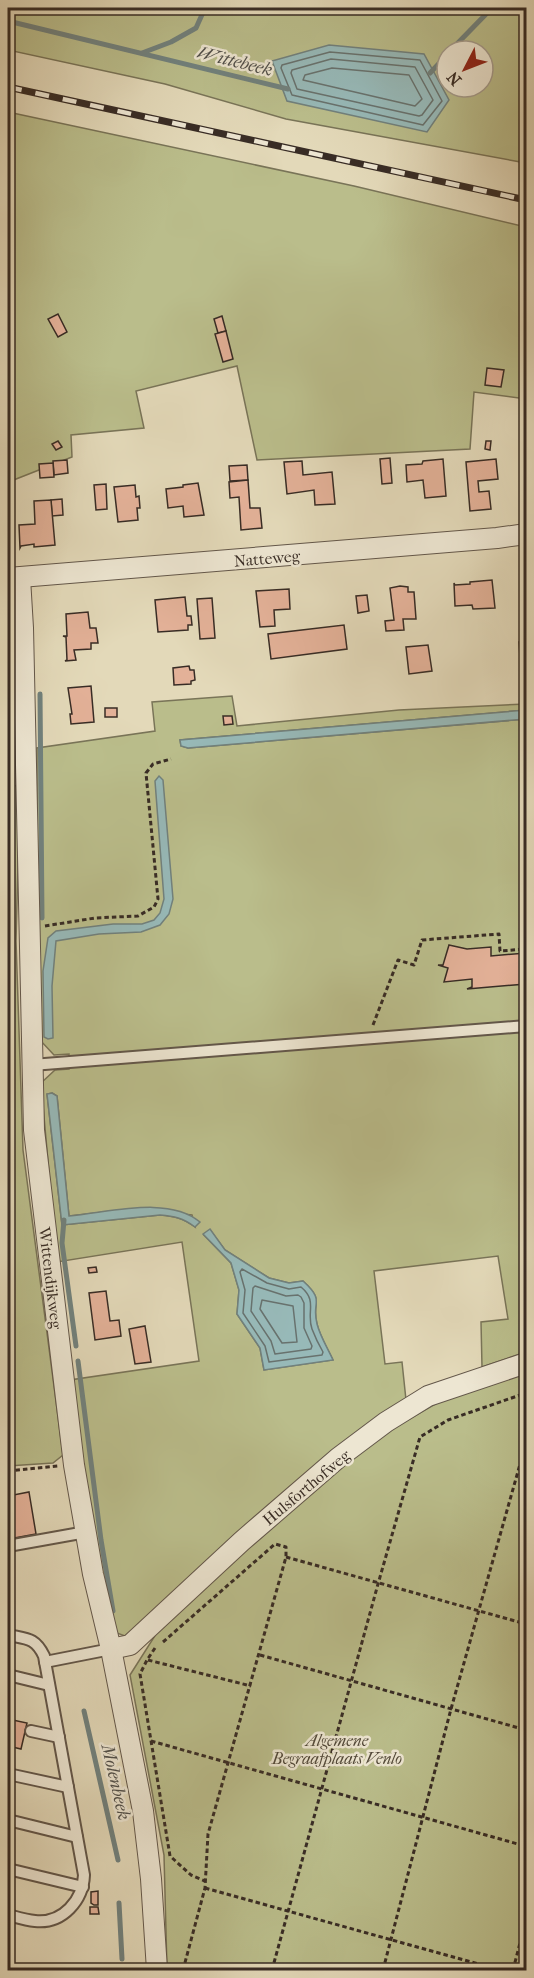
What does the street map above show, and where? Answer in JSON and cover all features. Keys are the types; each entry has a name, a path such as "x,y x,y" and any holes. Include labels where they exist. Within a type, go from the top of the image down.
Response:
{"street":[{"name":"Natteweg","path":"14,578 526,534"},
{"name":"Wittendijkweg","path":"14,578 23,628 34,1130 75,1465 93,1574 121,1647 151,1879 157,1971"},
{"name":"Hulsforthofweg","path":"121,1647 338,1458 386,1422 428,1396 526,1363"}],"lane":[{"path":"32,1065 526,1026"},
{"path":"8,1546 86,1532"},
{"path":"8,1635 33,1641 39,1646 45,1662 84,1875 83,1887 78,1899 66,1912 53,1919 37,1922 8,1915"},
{"path":"45,1662 121,1647"},
{"path":"8,1675 49,1685"},
{"path":"31,1731 59,1737"},
{"path":"8,1774 68,1787"},
{"path":"8,1820 77,1837"},
{"path":"8,1869 83,1887"}],"path":[{"path":"520,134 526,135"},
{"path":"30,929 95,918 138,915 154,907 158,899 146,773 153,764 171,759"},
{"path":"373,1038 373,1023 398,960 414,964 422,940 499,934 500,951 526,949"},
{"path":"272,1971 420,1437 448,1420 526,1393"},
{"path":"383,1971 451,1709 526,1443"},
{"path":"8,1471 75,1465"},
{"path":"183,1971 205,1888 208,1834 286,1557 286,1547 275,1544 155,1649 140,1674 171,1856 191,1875 205,1881"},
{"path":"286,1557 526,1624"},
{"path":"121,1647 143,1659 251,1686"},
{"path":"259,1655 526,1730"},
{"path":"151,1741 526,1844 524,1853 526,1862"},
{"path":"205,1888 500,1971"},
{"path":"513,1971 526,1920"}],"green space":[{"path":"8,8 232,8 233,10 526,8 526,163 286,119 165,84 8,50"},
{"path":"8,112 354,186 526,227 526,399 474,392 470,449 257,460 237,366 136,391 144,428 71,435 72,457 11,481 8,477"},
{"path":"232,696 237,726 399,710 526,704 526,710 180,740 181,746 188,748 526,719 526,1352 482,1367 481,1322 508,1319 498,1256 374,1271 385,1364 402,1362 406,1400 125,1636 114,1632 97,1554 70,1380 199,1361 182,1242 57,1262 41,1083 55,1070 69,1069 69,1054 54,1055 39,1039 37,748 155,731 152,702","holes":["52,1093 57,1096 69,1216 130,1209 192,1215 195,1227 178,1218 160,1215 62,1225 47,1094","210,1230 225,1250 269,1278 289,1283 303,1281 310,1288 316,1298 318,1329 333,1360 264,1370 260,1348 237,1314 239,1290 231,1263 204,1235"]},
{"path":"20,785 16,941 23,1150 63,1455 53,1463 8,1466 8,787"},
{"name":"Algemene Begraafplaats Venlo","path":"526,1372 526,1970 167,1970 164,1855 130,1675 156,1634 241,1550 351,1459 397,1426 437,1403"}],"water":[{"path":"329,45 424,54 435,74 435,99 449,100 427,132 287,101 272,61"},
{"path":"526,710 526,719 188,748 181,746 180,740"},
{"path":"159,776 163,780 173,899 169,914 160,925 141,932 99,934 56,941 52,986 53,1038 48,1039 44,1037 43,971 48,938 56,931 113,924 142,924 154,920 160,913 164,899 155,781"},
{"path":"52,1093 57,1096 69,1216 155,1207 187,1214 200,1222 195,1227 178,1218 160,1215 62,1225 47,1094"},
{"path":"210,1229 225,1250 269,1278 289,1283 303,1281 310,1288 316,1298 318,1329 333,1360 264,1370 260,1348 237,1314 239,1290 231,1263 203,1234"}],"building":[{"path":"58,314 67,332 58,337 48,319"},
{"path":"222,316 226,331 218,333 214,319"},
{"path":"226,331 233,359 223,362 215,334"},
{"path":"487,368 504,370 501,387 485,385"},
{"path":"58,441 62,447 56,450 52,444"},
{"path":"486,441 491,441 490,450 485,449"},
{"path":"390,458 392,483 382,484 380,459"},
{"path":"443,459 446,496 425,498 423,480 407,482 406,465"},
{"path":"496,459 498,479 478,481 479,492 489,491 491,509 470,511 466,462"},
{"path":"67,460 68,473 54,475 53,461"},
{"path":"302,461 303,475 332,472 335,504 315,505 314,490 287,494 284,462"},
{"path":"53,463 54,477 40,478 39,464"},
{"path":"247,465 248,480 230,481 229,466"},
{"path":"248,480 250,508 260,508 262,528 241,530 239,497 230,498 229,482"},
{"path":"198,483 204,515 184,517 183,506 168,508 166,489"},
{"path":"106,484 107,509 96,510 94,485"},
{"path":"135,485 136,497 139,496 138,520 118,522 114,487"},
{"path":"62,499 63,515 52,516 51,500"},
{"path":"51,500 55,545 34,547 34,544 20,548 19,525 35,524 34,501"},
{"path":"492,580 495,608 473,609 472,605 455,606 454,583 455,585 470,584 470,582"},
{"path":"408,587 408,592 414,592 416,619 403,619 404,630 386,631 385,621 394,620 390,588"},
{"path":"289,589 290,609 274,610 275,626 260,627 256,591"},
{"path":"367,595 369,611 358,613 356,596"},
{"path":"185,597 187,616 191,616 192,625 188,625 188,630 158,632 155,600"},
{"path":"212,598 215,638 200,639 197,599"},
{"path":"88,612 90,628 96,628 98,643 91,643 91,649 74,650 76,660 65,661 67,660 66,637 63,636 67,636 66,614"},
{"path":"344,625 347,649 271,659 268,634"},
{"path":"526,641 526,657 520,657 519,642"},
{"path":"428,645 432,671 409,674 406,647"},
{"path":"189,666 190,670 194,670 195,680 191,681 191,684 174,685 173,668"},
{"path":"91,686 94,722 71,724 70,714 72,714 68,688"},
{"path":"105,708 117,708 117,717 105,717"},
{"path":"223,716 232,716 233,724 224,725"},
{"path":"449,945 467,949 491,947 491,956 526,953 526,984 467,989 472,987 472,979 444,982 448,968 438,965 443,965"},
{"path":"96,1267 97,1272 89,1273 88,1268"},
{"path":"106,1291 110,1321 119,1320 121,1336 95,1340 89,1293"},
{"path":"145,1326 151,1362 135,1364 129,1329"},
{"path":"29,1492 36,1534 9,1539 8,1496"},
{"path":"8,1719 27,1723 21,1749 8,1746"},
{"path":"98,1891 98,1905 94,1905 91,1903 91,1892"},
{"path":"90,1907 98,1907 99,1914 90,1914"}],"waterway":[{"path":"142,53 171,42 196,28 205,8"},
{"name":"Wittebeek","path":"462,39 492,8"},
{"name":"Wittebeek","path":"8,21 288,89"},
{"name":"Wittebeek","path":"430,73 435,68"},
{"path":"40,694 42,918"},
{"path":"64,1220 62,1243 76,1346"},
{"path":"78,1361 101,1540 113,1611"},
{"name":"Molenbeek","path":"84,1711 118,1860"},
{"name":"Molenbeek","path":"119,1903 122,1959"}],"railway":[{"path":"8,87 526,200"}]}
